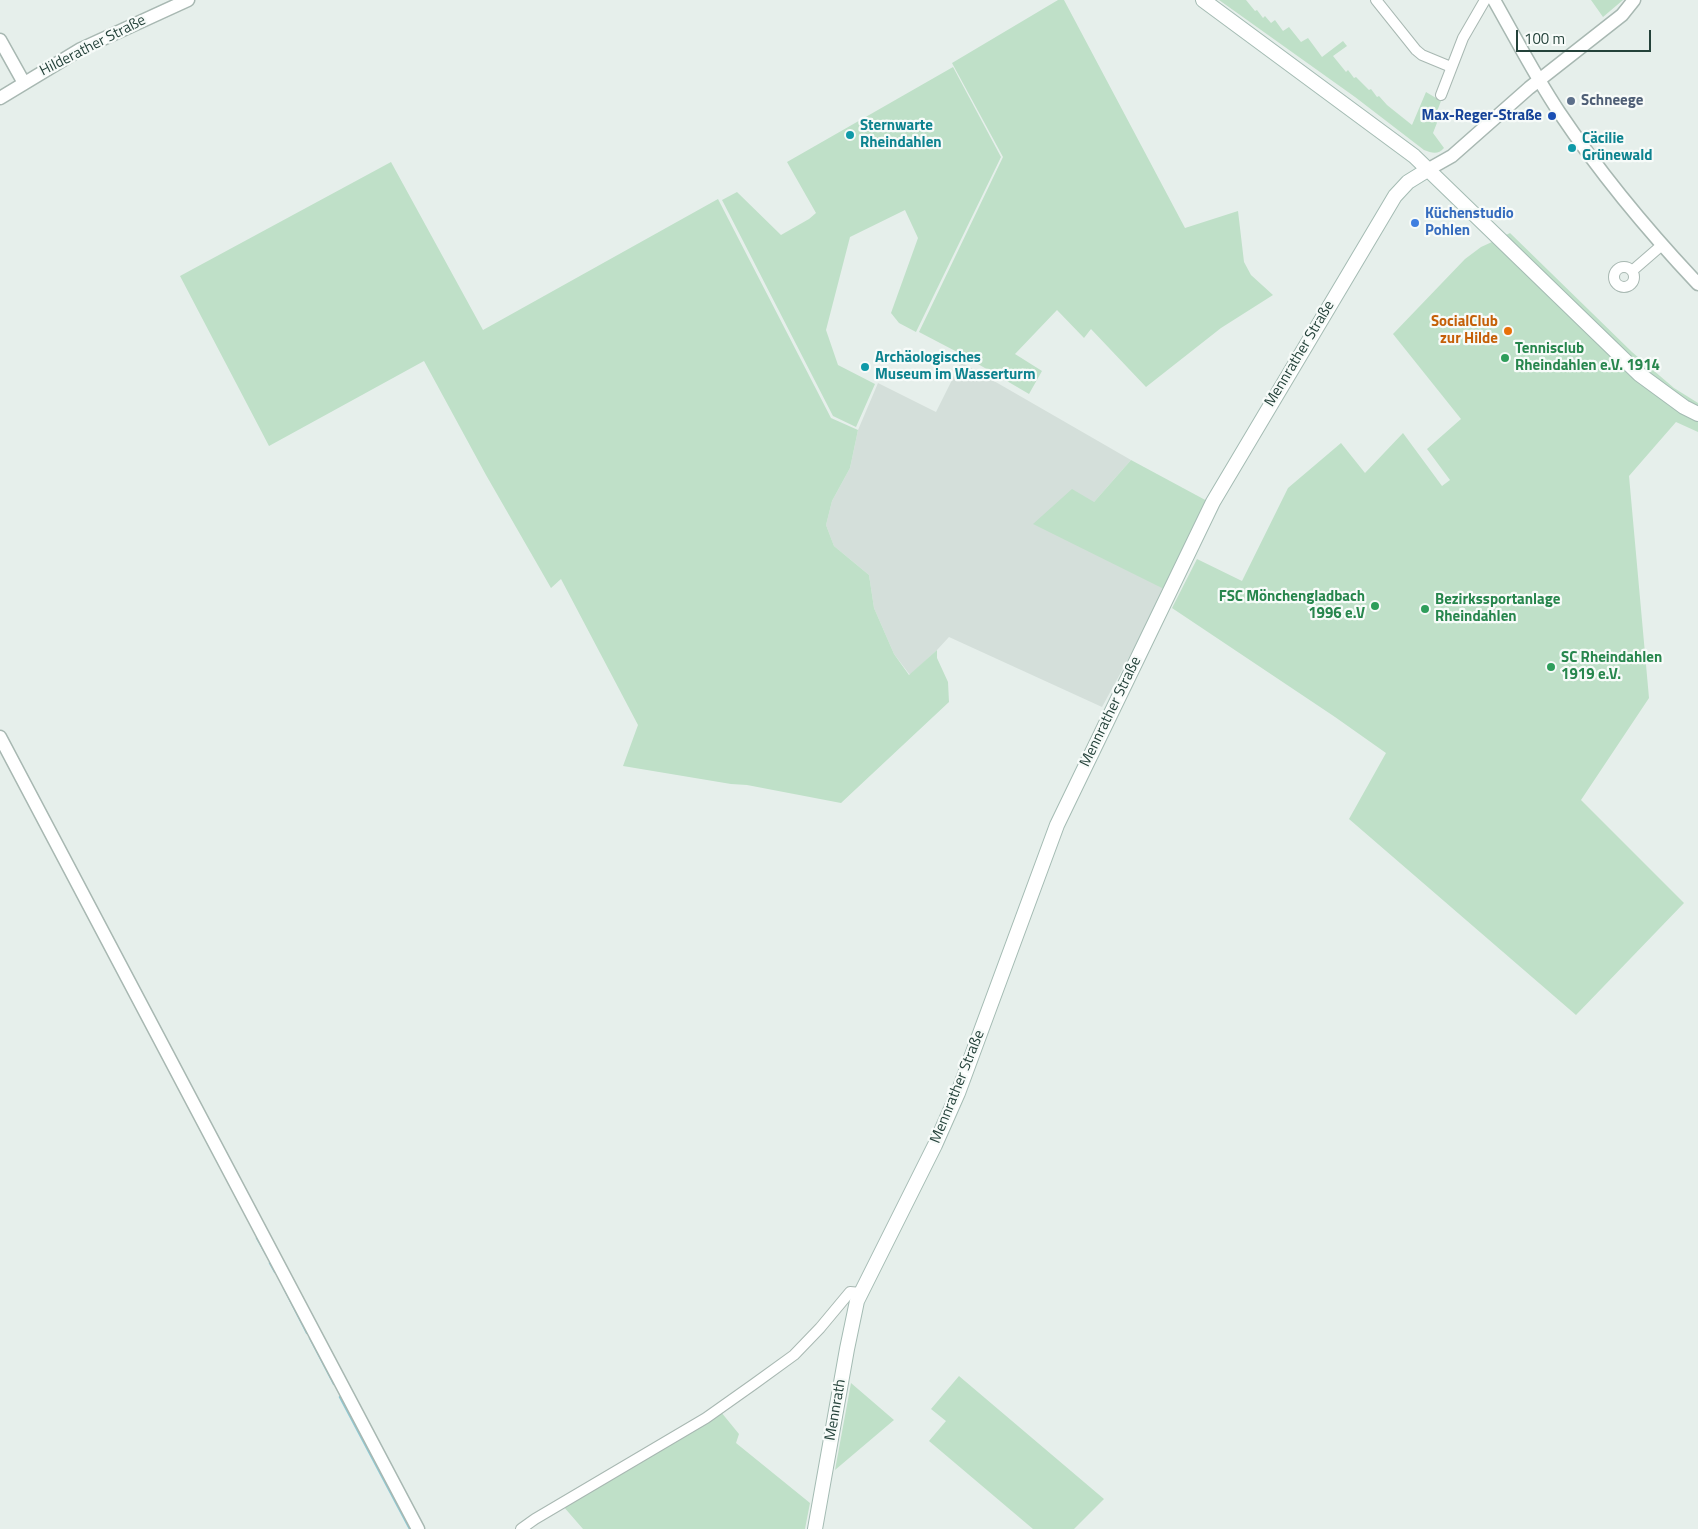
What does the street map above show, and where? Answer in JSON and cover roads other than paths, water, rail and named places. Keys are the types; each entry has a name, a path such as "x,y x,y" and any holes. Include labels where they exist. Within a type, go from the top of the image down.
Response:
{"main road":[{"path":"1203,0 1389,136 1429,169 1639,374 1684,407 1698,414"},
{"name":"Mennrather Straße","path":"861,1293 935,1145 958,1093 1057,825 1213,502 1395,196 1408,182 1429,169"},
{"name":"Mennrath","path":"815,1529 847,1349 857,1301 861,1293"}],"street":[{"name":"Hilderather Straße","path":"0,98 81,49 188,0"},
{"path":"1376,0 1416,50 1422,55 1451,67"},
{"path":"1441,95 1463,38 1485,0"},
{"path":"1494,0 1559,112 1614,187 1662,245 1698,284"},
{"path":"1429,169 1452,156 1540,80 1622,15 1634,0"},
{"path":"0,40 24,83"},
{"path":"1632,271 1662,245"},
{"path":"0,737 416,1527"},
{"path":"521,1529 706,1418 794,1354 820,1328 850,1292 861,1293"}],"waterway":[{"path":"257,1238 266,1254"},
{"path":"270,1263 275,1272"},
{"path":"284,1288 307,1333"},
{"path":"310,1338 334,1384"},
{"path":"340,1397 410,1529"}],"place":[{"name":"Schneege","path":"1571,101"},
{"name":"Max-Reger-Straße","path":"1552,116"},
{"name":"Sternwarte Rheindahlen","path":"850,135"},
{"name":"Cäcilie Grünewald","path":"1572,148"},
{"name":"Küchenstudio Pohlen","path":"1415,223"},
{"name":"SocialClub zur Hilde","path":"1508,331"},
{"name":"Tennisclub Rheindahlen e.V. 1914","path":"1505,358"},
{"name":"Archäologisches Museum im Wasserturm","path":"865,367"},
{"name":"FSC Mönchengladbach 1996 e.V","path":"1375,606"},
{"name":"Bezirkssportanlage Rheindahlen","path":"1425,609"},
{"name":"SC Rheindahlen 1919 e.V.","path":"1551,667"}]}
